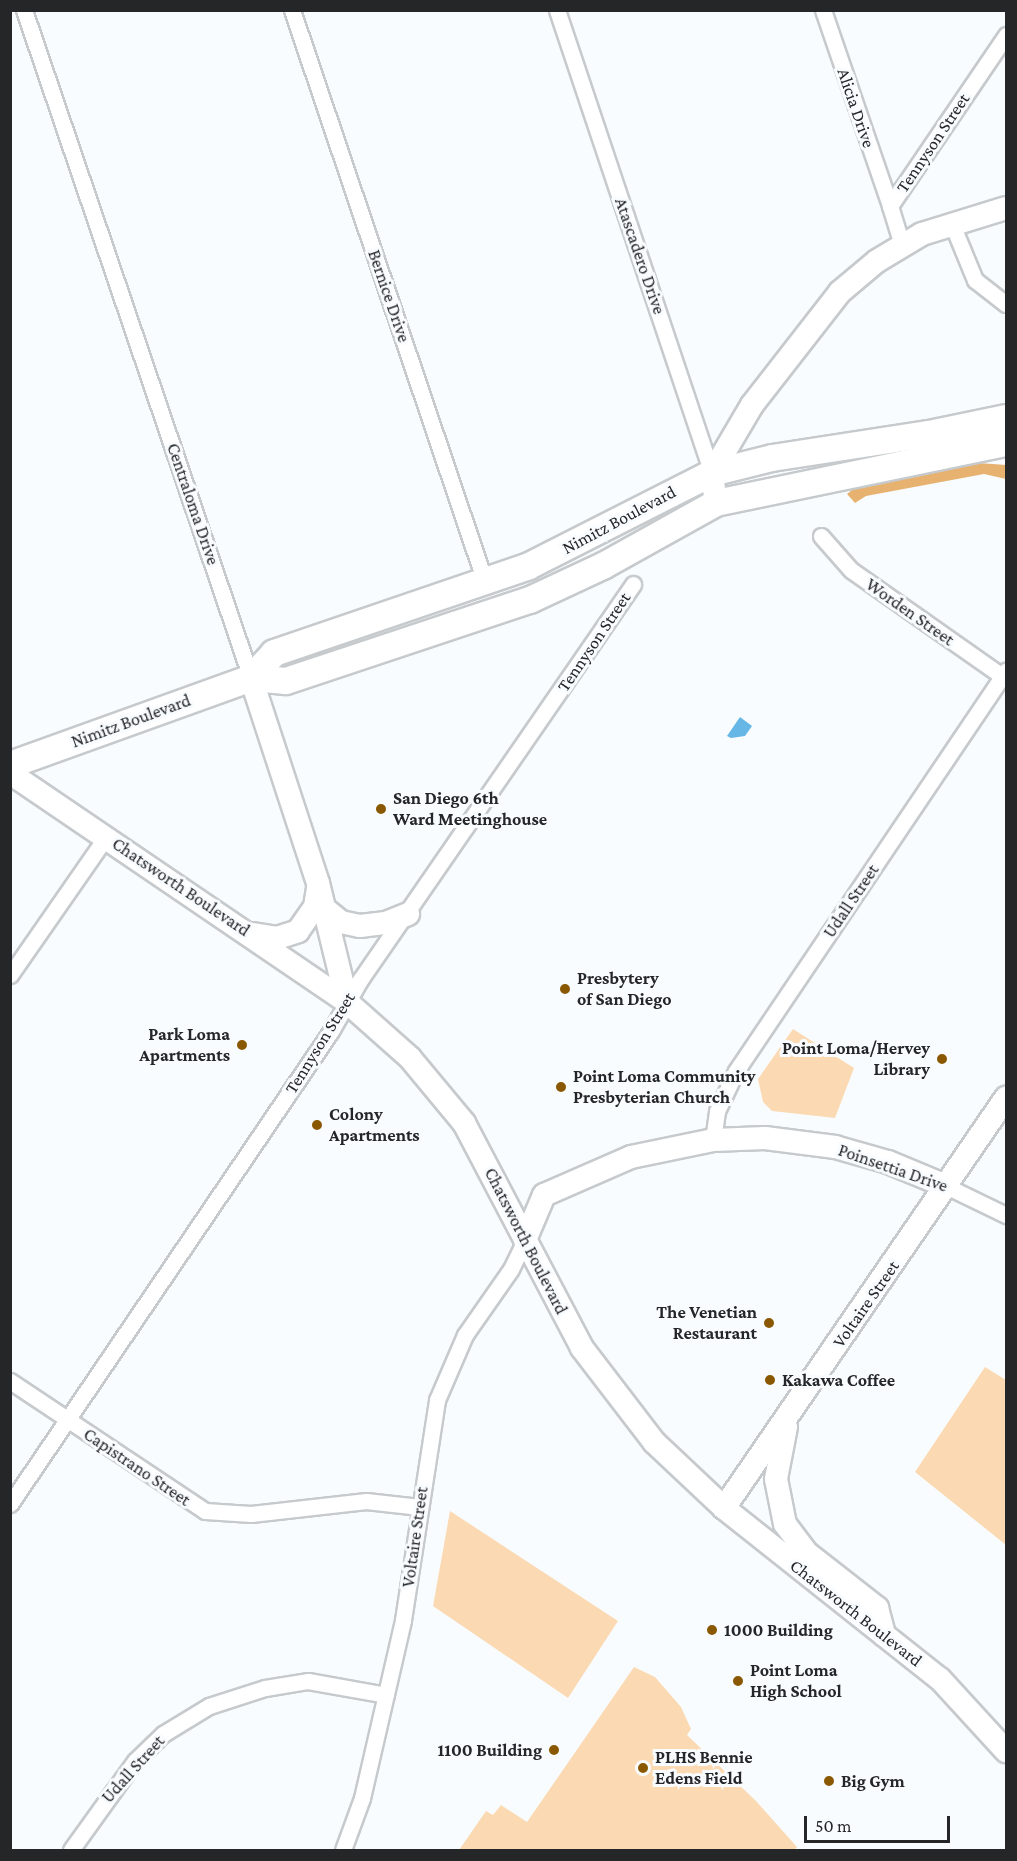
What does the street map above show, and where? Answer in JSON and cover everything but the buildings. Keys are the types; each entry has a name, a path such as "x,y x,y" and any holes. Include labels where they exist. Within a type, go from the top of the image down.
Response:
{"main road":[{"path":"712,473 752,405 824,311 855,279 902,245 952,224 1006,208"},
{"name":"Nimitz Boulevard","path":"251,678 274,653 484,582 564,551 712,473 772,458 929,434 1006,417"},
{"name":"Nimitz Boulevard","path":"10,765 251,678 285,681 530,600 603,566 717,503 1006,443"},
{"name":"Atascadero Drive","path":"712,473 717,503"},
{"name":"Centraloma Drive","path":"251,678 318,883 347,1002"},
{"name":"Chatsworth Boulevard","path":"10,772 347,1002 410,1058 453,1108 582,1348 615,1394 664,1454 724,1508 959,1697 1006,1751"},
{"path":"250,934 277,938 298,931 315,907 318,883"},
{"path":"325,909 341,922 360,926 386,923 408,914"},
{"name":"Voltaire Street","path":"724,1508 1006,1098"},
{"name":"Poinsettia Drive","path":"525,1240 544,1196 631,1157 713,1140 765,1138 835,1147 888,1162 946,1186"},
{"path":"792,1410 777,1464 781,1514 808,1554 877,1608 884,1635"}],"street":[{"name":"Centraloma Drive","path":"24,10 251,678"},
{"name":"Bernice Drive","path":"292,10 484,582"},
{"name":"Atascadero Drive","path":"557,10 712,473"},
{"name":"Alicia Drive","path":"823,10 890,206"},
{"name":"Tennyson Street","path":"902,245 890,206 1006,35"},
{"path":"952,224 975,280 1006,304"},
{"name":"Worden Street","path":"821,536 851,570 1005,675"},
{"name":"Tennyson Street","path":"10,1504 17,1487 68,1419 279,1110 347,1002 633,584"},
{"name":"Udall Street","path":"713,1140 717,1111 736,1071 1005,675"},
{"path":"10,975 106,837"},
{"name":"Poinsettia Drive","path":"946,1186 1006,1215"},
{"name":"Voltaire Street","path":"343,1851 362,1798 387,1695 403,1620 432,1423 443,1384 465,1335 511,1269 525,1240"},
{"name":"Capistrano Street","path":"10,1381 205,1511 251,1514 366,1501 420,1507"},
{"name":"Udall Street","path":"71,1851 135,1761 163,1734 209,1707 265,1688 308,1681 387,1695"}],"shaded area":[{"path":"979,463 1006,465 1006,479 984,474 866,496 855,503 847,494 857,486"},
{"path":"793,1029 854,1068 835,1118 772,1111 763,1102 758,1079"},
{"path":"985,1367 1006,1380 1006,1545 915,1472"},
{"path":"450,1511 618,1621 568,1698 433,1606"},
{"name":"PLHS Bennie Edens Field","path":"634,1667 655,1677 681,1707 691,1729 687,1735 756,1801 797,1847 794,1850 459,1850 486,1811 493,1815 501,1805 527,1822"}],"water":[{"path":"740,717 752,726 745,736 731,738 727,736"}],"place":[{"name":"San Diego 6th Ward Meetinghouse","path":"381,809"},
{"name":"Presbytery of San Diego","path":"565,989"},
{"name":"Park Loma Apartments","path":"242,1045"},
{"name":"Point Loma/Hervey Library","path":"942,1059"},
{"name":"Point Loma Community Presbyterian Church","path":"561,1087"},
{"name":"Colony Apartments","path":"317,1125"},
{"name":"The Venetian Restaurant","path":"769,1323"},
{"name":"Kakawa Coffee","path":"770,1380"},
{"name":"1000 Building","path":"712,1630"},
{"name":"Point Loma High School","path":"738,1681"},
{"name":"1100 Building","path":"554,1750"},
{"name":"PLHS Bennie Edens Field","path":"643,1768"},
{"name":"Big Gym","path":"829,1781"}]}
